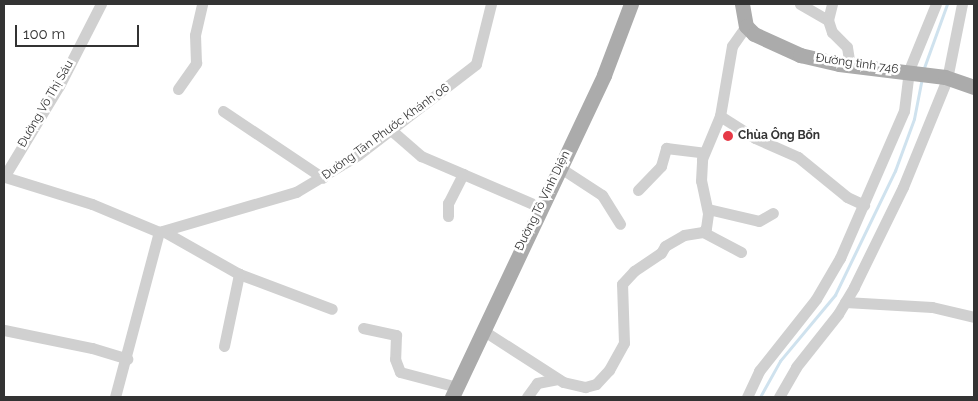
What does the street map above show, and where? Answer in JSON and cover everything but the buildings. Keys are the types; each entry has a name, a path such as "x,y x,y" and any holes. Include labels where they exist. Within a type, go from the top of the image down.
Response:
{"main road":[{"name":"Đường Tô Vĩnh Diện","path":"454,392 604,75 630,4"},
{"path":"742,4 746,26"},
{"name":"Đường tỉnh 746","path":"746,26 754,34 789,51 815,60 909,71 948,78"},
{"path":"948,78 974,79"},
{"path":"948,78 974,86"}],"street":[{"name":"Đường Võ Thị Sáu","path":"4,177 59,86 102,4"},
{"path":"178,89 196,63 195,35 202,4"},
{"name":"Đường Tân Phước Khánh 06","path":"161,231 296,192 323,178 391,130 476,64 491,4"},
{"path":"800,4 828,20"},
{"path":"832,4 828,20 832,32 846,47 850,65"},
{"path":"747,397 759,371 816,299 840,258 904,112 909,71 936,4"},
{"path":"779,397 796,366 845,302 903,187 948,78 962,4"},
{"path":"703,232 708,209 701,181 704,153 720,116 732,46 746,26"},
{"path":"223,111 323,178"},
{"path":"720,116 755,138 798,157 846,197 864,205"},
{"path":"391,130 421,156 540,207"},
{"path":"638,190 661,166 666,148 704,153"},
{"path":"559,167 602,195 620,224"},
{"path":"448,216 448,203 463,174"},
{"path":"4,177 92,204 161,231 239,274 332,310"},
{"path":"708,209 759,220 773,213"},
{"path":"115,397 161,231"},
{"path":"484,331 581,392 596,384 621,353 624,343 622,284 634,270 661,253 665,246 684,235 703,232 742,252"},
{"path":"224,346 239,274"},
{"path":"845,302 932,307 974,316"},
{"path":"363,328 396,335 395,359 400,372 454,392"},
{"path":"4,330 92,348 127,359"},
{"path":"527,397 537,383 558,379"}],"waterway":[{"path":"924,68 947,4"},
{"path":"760,397 780,361 835,295 895,171 914,119 922,78"}],"place":[{"name":"Chùa Ông Bổn","path":"728,136"}]}
